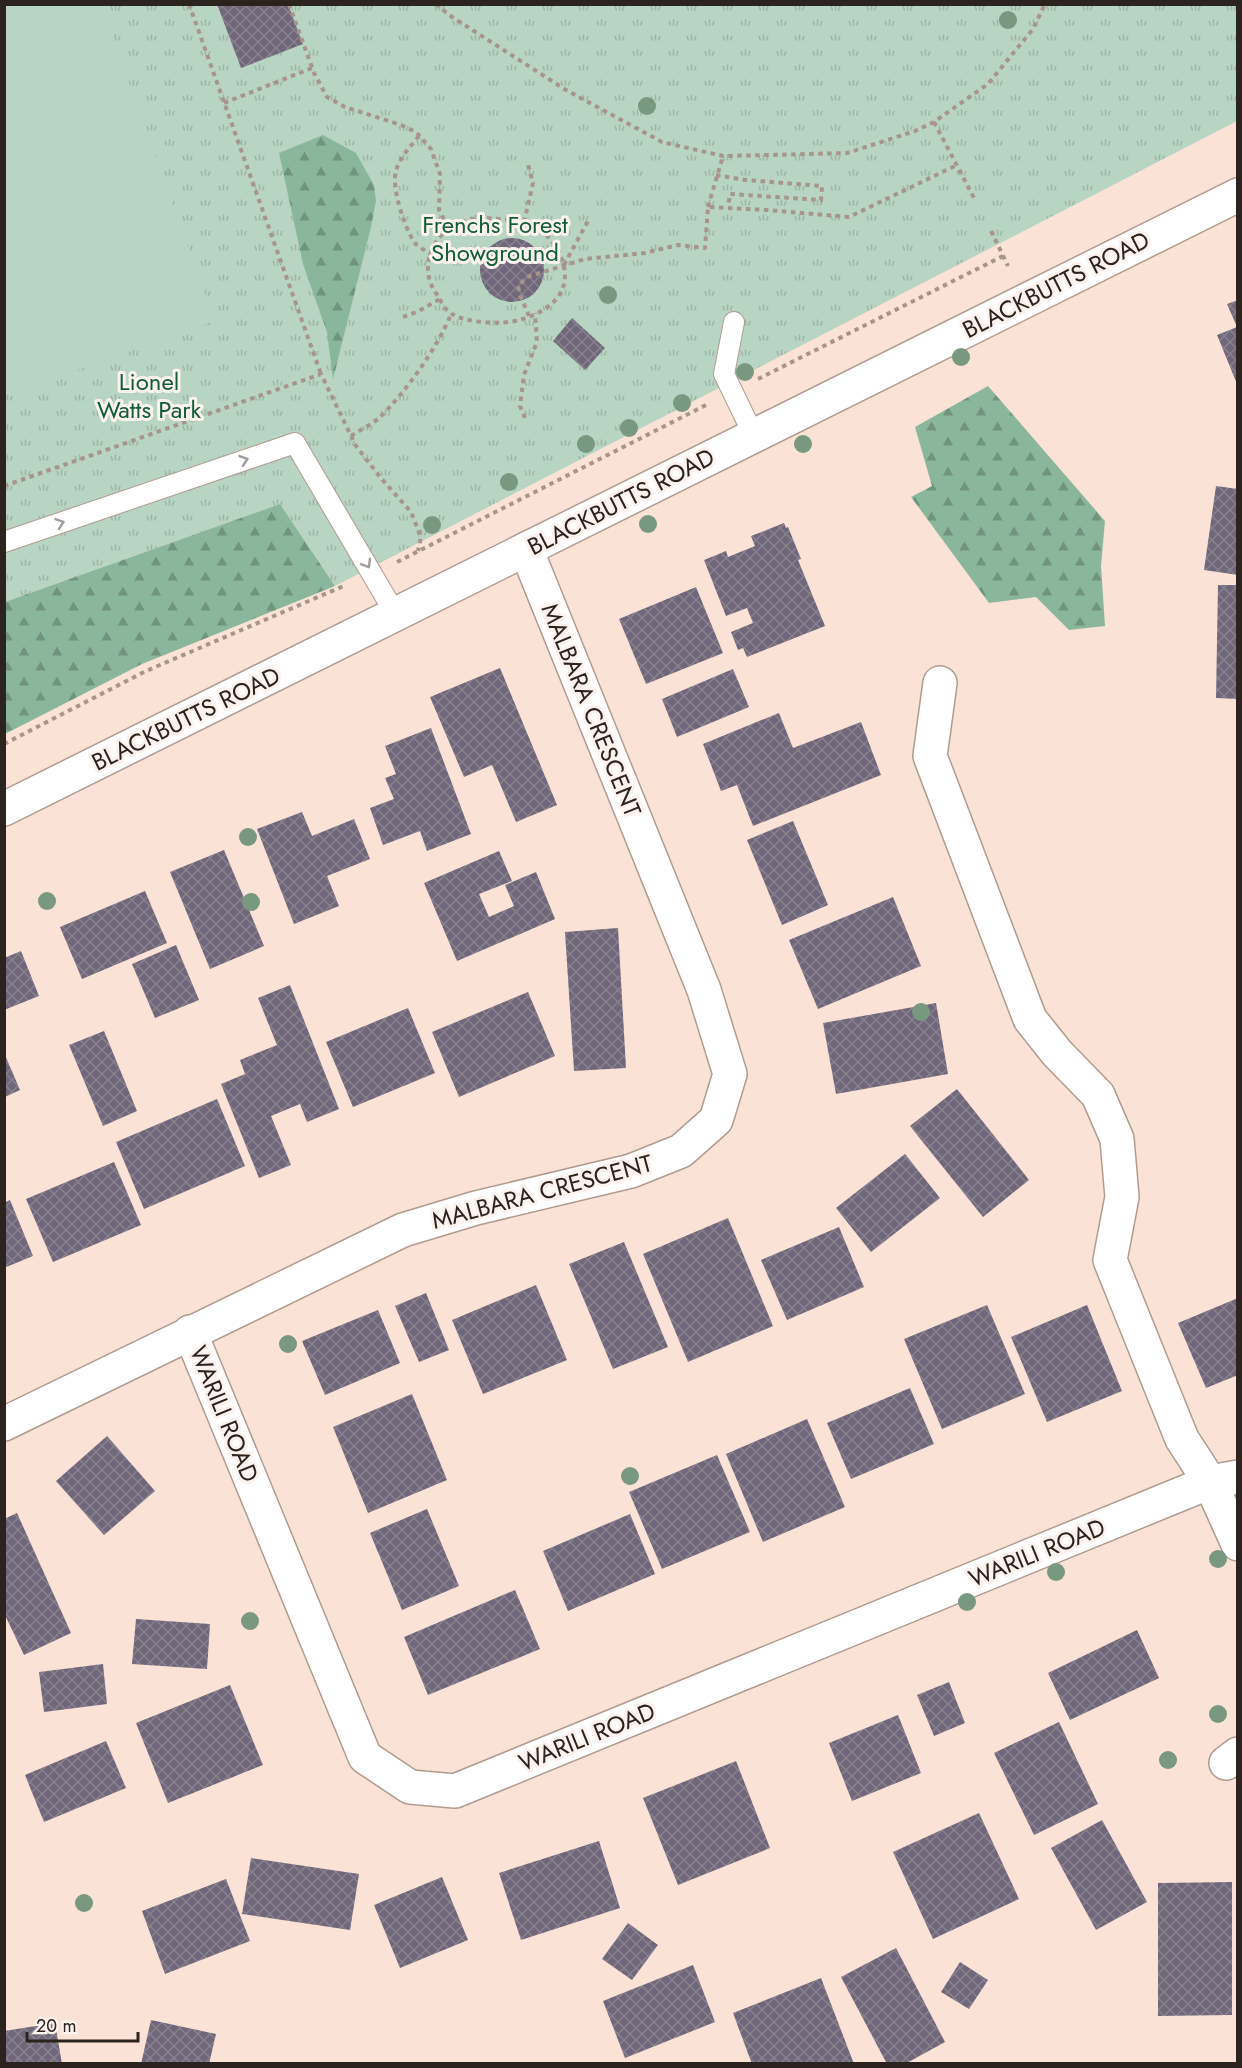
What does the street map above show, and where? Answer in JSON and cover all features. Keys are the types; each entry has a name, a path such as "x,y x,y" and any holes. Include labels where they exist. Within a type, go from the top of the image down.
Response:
{"street":[{"name":"BLACKBUTTS ROAD","path":"4,809 1238,195"},
{"name":"MALBARA CRESCENT","path":"4,1424 403,1230 476,1208 631,1171 681,1151 716,1120 730,1074 704,990 526,549"},
{"path":"940,683 930,756 1030,1019 1057,1053 1098,1095 1117,1138 1122,1197 1110,1260 1182,1439 1224,1479 1238,1544"},
{"name":"WARILI ROAD","path":"190,1332 365,1757 410,1787 455,1791 1224,1479"}],"lane":[{"path":"734,322 724,374 754,436"},
{"path":"4,542 295,443 396,615"}],"path":[{"path":"189,4 321,374"},
{"path":"289,4 312,68 327,97 345,107 401,125 419,136 431,149 440,174 439,210 449,229"},
{"path":"436,4 448,15 566,90 662,142 723,156 847,153 915,131 934,122 988,84 1033,29 1045,4"},
{"path":"224,103 312,68"},
{"path":"934,122 974,198"},
{"path":"419,136 398,165 395,173 396,189 405,226 416,245 430,254"},
{"path":"529,316 518,286 528,277 585,259 645,253 678,245 705,248 708,207 723,156"},
{"path":"524,222 532,183 527,161"},
{"path":"708,207 849,217 957,165"},
{"path":"716,175 746,180 822,186 821,200 730,194 728,207"},
{"path":"564,265 553,242 538,228 524,222 488,218 468,220 449,229 432,248 426,266 430,287 451,314 484,324 518,321 547,308 562,289 564,265 589,219"},
{"path":"991,231 1008,266"},
{"path":"4,744 146,671 373,574 1003,256"},
{"path":"403,317 440,299"},
{"path":"525,418 520,406 524,375 537,342 535,313"},
{"path":"351,436 377,419 405,387 443,334 451,314"}],"green space":[{"name":"Frenchs Forest Showground","path":"4,5 1237,5 1237,121 335,586 280,504 5,602"},
{"path":"4,5 101,5 215,321 5,396"},
{"path":"323,135 356,153 374,185 376,201 333,379 327,332 303,264 279,153"},
{"path":"988,386 1105,521 1101,566 1105,626 1069,630 1036,597 989,603 911,497 932,486 915,427"},
{"path":"280,504 335,586 142,664 5,734 5,602"}],"building":[{"path":"217,4 288,4 303,44 241,68"},
{"path":"512,238 530,244 538,252 544,270 538,288 530,296 512,302 494,296 486,288 480,270 486,252 494,244"},
{"path":"1238,300 1237,384 1217,335 1237,327 1227,304"},
{"path":"572,318 605,348 585,370 553,341"},
{"path":"1216,486 1238,489 1238,575 1204,570"},
{"path":"784,523 786,528 788,527 801,559 798,560 825,626 747,657 743,648 738,650 731,632 753,623 747,608 726,616 704,560 726,551 728,557 755,546 751,536"},
{"path":"1218,585 1238,585 1238,699 1216,698"},
{"path":"696,587 723,653 646,684 619,619"},
{"path":"500,668 557,805 516,822 492,765 464,777 430,697"},
{"path":"733,669 749,707 677,737 662,699"},
{"path":"779,713 793,748 861,722 881,775 753,826 737,785 721,791 703,744"},
{"path":"431,728 471,834 427,851 420,831 383,845 370,808 394,799 385,778 396,774 385,746"},
{"path":"302,812 312,836 354,819 370,859 327,876 339,906 294,924 257,829"},
{"path":"793,821 828,905 782,925 747,840"},
{"path":"224,850 264,946 210,969 170,872"},
{"path":"499,851 512,881 479,894 489,917 514,906 505,885 536,872 555,919 457,961 424,883"},
{"path":"145,891 167,943 82,979 60,927"},
{"path":"893,897 921,966 818,1009 789,940"},
{"path":"618,928 626,1068 574,1071 565,932"},
{"path":"176,945 199,1000 155,1018 132,964"},
{"path":"21,951 39,996 4,1010 4,958"},
{"path":"290,985 339,1109 307,1122 300,1104 271,1116 291,1165 259,1178 221,1084 245,1074 240,1060 277,1045 258,998"},
{"path":"528,992 555,1056 459,1097 432,1032"},
{"path":"936,1003 948,1074 836,1094 823,1023"},
{"path":"408,1008 435,1073 353,1107 326,1042"},
{"path":"104,1031 137,1111 103,1126 69,1045"},
{"path":"5,1055 20,1090 5,1097"},
{"path":"957,1089 1029,1180 983,1217 910,1126"},
{"path":"217,1099 245,1166 144,1209 116,1142"},
{"path":"905,1154 940,1198 871,1252 836,1208"},
{"path":"114,1162 141,1225 53,1262 26,1199"},
{"path":"10,1200 33,1256 4,1268 4,1203"},
{"path":"728,1218 773,1326 688,1362 643,1254"},
{"path":"839,1227 864,1287 787,1320 761,1260"},
{"path":"624,1242 668,1347 613,1369 569,1264"},
{"path":"536,1285 567,1360 483,1394 452,1320"},
{"path":"426,1293 449,1350 419,1362 395,1306"},
{"path":"1238,1298 1238,1375 1206,1388 1178,1323"},
{"path":"987,1305 1025,1394 942,1429 904,1339"},
{"path":"1087,1305 1122,1391 1047,1422 1011,1337"},
{"path":"378,1310 400,1363 325,1395 302,1341"},
{"path":"910,1388 934,1444 851,1479 827,1423"},
{"path":"412,1394 447,1480 368,1513 333,1427"},
{"path":"807,1419 845,1507 763,1542 726,1454"},
{"path":"107,1436 155,1491 104,1535 56,1481"},
{"path":"717,1455 750,1532 662,1569 629,1492"},
{"path":"427,1509 459,1586 402,1610 370,1533"},
{"path":"17,1513 71,1633 24,1655 4,1613 4,1519"},
{"path":"630,1514 655,1574 568,1611 543,1551"},
{"path":"515,1590 540,1649 428,1695 404,1637"},
{"path":"136,1619 210,1624 207,1669 132,1664"},
{"path":"1137,1630 1159,1678 1070,1720 1048,1673"},
{"path":"103,1664 107,1704 44,1712 39,1672"},
{"path":"949,1682 965,1723 934,1736 917,1695"},
{"path":"230,1685 263,1765 168,1803 136,1723"},
{"path":"898,1715 921,1773 852,1801 829,1743"},
{"path":"1059,1722 1098,1804 1034,1835 994,1753"},
{"path":"106,1741 126,1788 44,1822 25,1775"},
{"path":"736,1761 770,1848 678,1885 643,1798"},
{"path":"979,1813 1019,1899 933,1939 893,1852"},
{"path":"1102,1820 1147,1902 1096,1930 1051,1848"},
{"path":"599,1841 620,1908 521,1940 499,1873"},
{"path":"251,1858 359,1874 350,1930 242,1914"},
{"path":"442,1877 468,1940 400,1968 374,1905"},
{"path":"226,1879 250,1941 165,1974 142,1911"},
{"path":"1232,1882 1232,2015 1158,2016 1158,1883"},
{"path":"628,1923 658,1945 632,1980 602,1959"},
{"path":"896,1948 945,2042 905,2064 887,2064 841,1977"},
{"path":"960,1962 988,1980 969,2009 941,1992"},
{"path":"693,1965 715,2022 625,2058 603,2001"},
{"path":"821,1978 854,2064 752,2064 733,2013"},
{"path":"151,2020 216,2034 209,2064 141,2064"},
{"path":"55,2023 62,2064 4,2064 4,2031"}],"park label":[{"name":"Lionel Watts Park","path":"149,396"}]}
